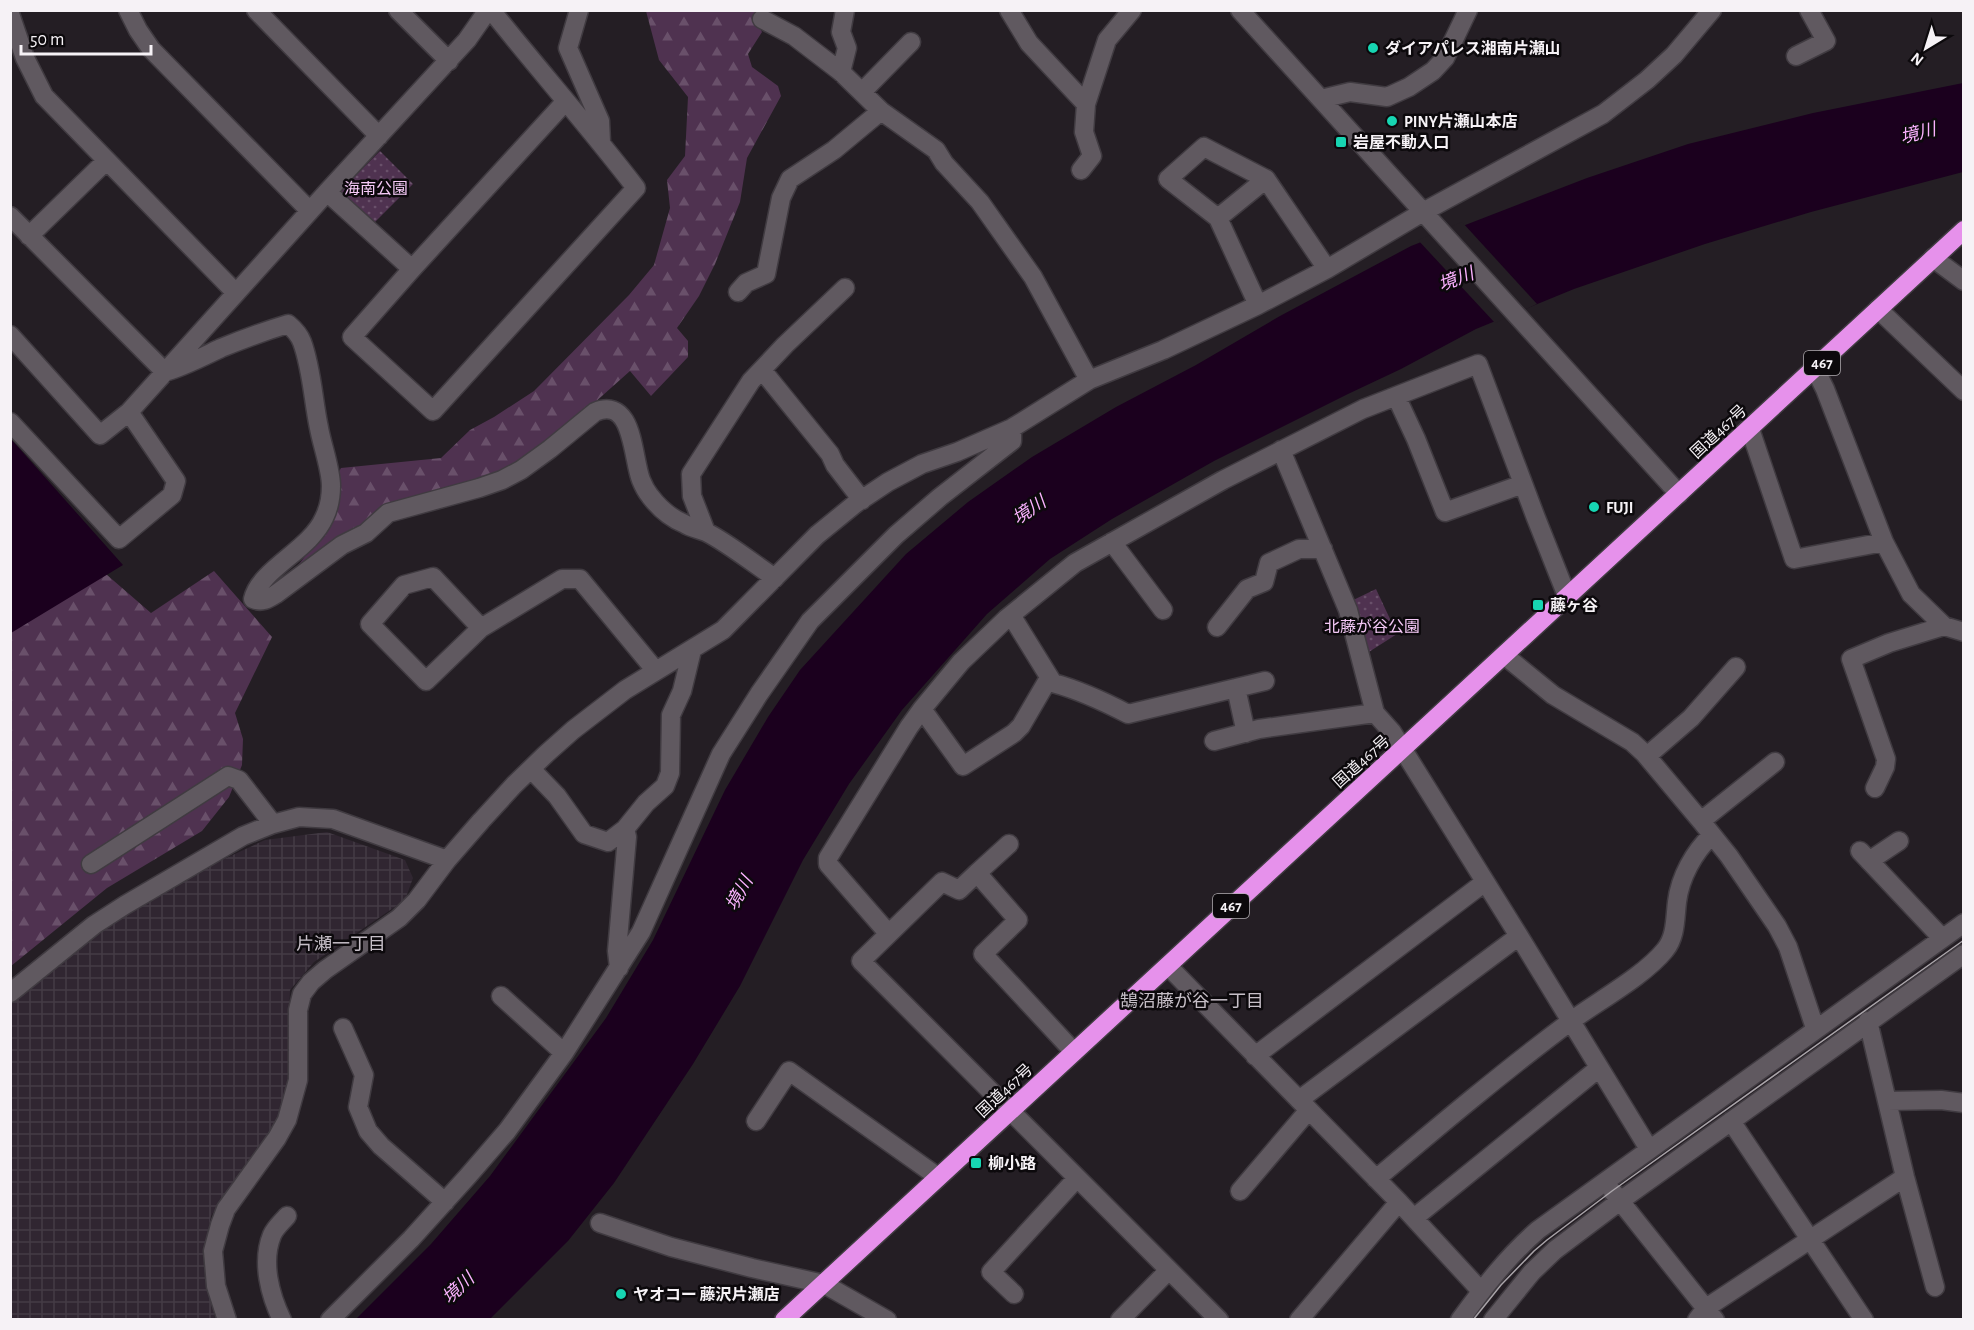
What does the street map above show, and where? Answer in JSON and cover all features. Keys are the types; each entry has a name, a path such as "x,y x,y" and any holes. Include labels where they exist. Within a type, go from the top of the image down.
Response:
{"highway":[{"name":"国道467号","path":"784,1320 1964,230"}],"street":[{"path":"128,10 151,49 310,211"},
{"path":"256,10 379,136"},
{"path":"398,10 449,61"},
{"path":"10,335 100,435 129,412 327,192 449,61 490,10 601,142 636,189 433,411 352,337 566,102"},
{"path":"579,10 568,48 600,121 601,142"},
{"path":"841,72 847,48 841,32 845,10"},
{"path":"1009,10 1029,43 1086,104"},
{"path":"1081,170 1092,156 1084,132 1086,104 1107,40 1132,10"},
{"path":"1240,10 1678,494"},
{"path":"1321,99 1350,92 1387,98 1409,87 1433,70 1445,58 1468,10"},
{"path":"227,1320 216,1286 213,1251 226,1209 277,1138 287,1120 298,1080 298,1010 302,994 311,982 325,970 399,918 417,900 447,860 514,785 573,730 625,690 723,630 817,535 888,482 922,464 957,452 1012,428 1089,380 1163,350 1258,305 1327,269 1423,212 1603,114 1647,81 1674,55 1712,10"},
{"path":"1796,56 1826,41 1809,10"},
{"path":"10,14 25,58 44,96 236,293"},
{"path":"762,19 794,36 841,72 881,111 936,150 944,163 980,201 1033,277 1089,380"},
{"path":"862,92 911,42"},
{"path":"738,292 746,283 766,274 781,198 790,179 834,150 881,111"},
{"path":"1258,305 1218,218 1168,179 1204,147 1266,178 1327,269"},
{"path":"29,236 106,161"},
{"path":"1218,218 1266,178"},
{"path":"327,192 412,269"},
{"path":"10,216 165,372"},
{"path":"1933,258 1964,281"},
{"path":"706,532 692,496 691,474 742,394 785,345 846,288"},
{"path":"1878,309 1964,391"},
{"path":"165,372 186,366 223,348 288,324 301,340 332,485 329,504 324,520 297,552 260,583 253,599 259,602 267,600 342,545 366,532 388,513 479,488 521,470 550,450 595,412 610,408 625,420 641,481 660,509 685,525 706,532 775,578"},
{"path":"888,933 828,864 828,858 922,709 961,662 1011,615 1075,563 1187,499 1363,409 1478,364 1568,596"},
{"path":"1815,369 1825,389 1884,542 1911,594 1944,626 1964,632"},
{"path":"762,370 831,454 835,465 862,500"},
{"path":"1396,396 1445,512 1523,484"},
{"path":"10,422 119,539 172,495 176,481 129,412"},
{"path":"330,1320 445,1202 507,1131 564,1053 641,932 721,754 810,621 896,535 940,497 1012,441 1012,428"},
{"path":"1750,429 1794,560 1884,542"},
{"path":"1281,450 1348,610 1375,713 1392,732 1649,1149"},
{"path":"1112,542 1163,610"},
{"path":"1217,627 1246,589 1264,582 1269,562 1299,549 1323,549"},
{"path":"481,628 434,577 404,585 370,624 426,681 481,628 562,579 580,579 656,671"},
{"path":"1011,615 1053,683 1093,696 1128,714 1265,681"},
{"path":"1875,788 1886,759 1851,659 1889,643 1944,626"},
{"path":"531,769 557,796 584,834 608,842 625,829 646,803 665,786 670,773 671,716 682,691 692,650"},
{"path":"1504,655 1553,695 1625,737 1647,756 1707,828 1754,893 1788,947 1815,1028"},
{"path":"1647,756 1691,718 1736,667"},
{"path":"922,709 963,766 1021,726 1050,678"},
{"path":"1236,688 1246,733"},
{"path":"1214,741 1259,729 1375,713"},
{"path":"1376,1179 1490,1084 1571,1021 1644,969 1666,948 1673,933 1677,900 1686,873 1700,848 1707,828 1775,762"},
{"path":"91,864 228,776 239,780 273,824"},
{"path":"10,993 94,925 124,905 243,836 273,824 299,817 333,819 447,860"},
{"path":"619,968 618,941 627,837 625,829"},
{"path":"1899,841 1865,856 1942,938"},
{"path":"1009,844 959,890 942,882 861,961 1219,1320"},
{"path":"977,873 1018,920 983,954 1074,1052"},
{"path":"1256,1056 1485,882"},
{"path":"1460,1320 1481,1291 1524,1242 1815,1028 1964,923"},
{"path":"1240,1191 1303,1105 1519,936"},
{"path":"1493,1320 1544,1259 1620,1201 1964,954"},
{"path":"1168,966 1399,1202 1481,1291"},
{"path":"501,996 564,1053"},
{"path":"1869,1021 1905,1177 1935,1287"},
{"path":"343,1028 364,1075 358,1107 368,1131 381,1146 445,1202"},
{"path":"1414,1218 1599,1068"},
{"path":"756,1121 789,1071 938,1177"},
{"path":"1888,1101 1941,1100 1964,1103"},
{"path":"1731,1121 1864,1320"},
{"path":"1604,1181 1706,1316 1811,1239 1905,1177"},
{"path":"1014,1294 991,1272 1077,1178"},
{"path":"1299,1320 1399,1202"},
{"path":"282,1320 268,1281 267,1260 272,1235 287,1216"},
{"path":"600,1224 671,1247 824,1284 887,1320"},
{"path":"1120,1320 1169,1270"}],"shaded area":[{"path":"327,832 405,860 413,878 405,900 314,962 290,990 289,1078 276,1127 234,1181 211,1216 204,1254 215,1319 11,1319 10,1004 107,922 196,872 265,840"}],"green space":[{"path":"646,11 759,11 757,23 762,32 748,54 752,67 778,86 781,96 747,158 740,202 715,264 699,296 677,328 688,341 688,357 651,396 630,371 584,412 534,462 393,505 290,576 331,522 336,477 341,468 441,458 470,430 534,391 629,295 654,265 670,208 667,180 685,156 688,97 659,60"},
{"name":"海南公園","path":"380,151 413,184 372,225 339,192"},
{"path":"99,568 151,613 214,571 272,637 235,713 243,739 242,765 229,797 202,831 107,888 11,966 11,619"},
{"name":"北藤が谷公園","path":"1376,589 1397,634 1361,657 1345,604"}],"water":[{"name":"境川","path":"1963,83 1963,172 1811,212 1705,244 1574,289 1476,329 1401,369 1214,461 1112,519 1050,559 987,614 902,710 849,784 803,860 740,986 693,1064 614,1183 568,1241 490,1319 355,1320 431,1244 490,1176 606,1018 653,940 725,790 768,717 800,670 906,554 968,502 1032,457 1116,407 1411,246 1587,178 1688,144 1813,113"},
{"path":"10,438 123,565 11,633 10,633"}],"pier":[{"path":"1462,222 1537,304 1495,323 1418,240"}],"tram line":[{"path":"1473,1320 1501,1285 1547,1240 1612,1191 1964,940"}],"place":[{"name":"ダイアパレス湘南片瀬山","path":"1373,48"},
{"name":"PINY片瀬山本店","path":"1392,121"},
{"name":"岩屋不動入口","path":"1341,142"},
{"name":"FUJI","path":"1594,507"},
{"name":"藤ヶ谷","path":"1538,605"},
{"name":"柳小路","path":"976,1163"},
{"name":"ヤオコー 藤沢片瀬店","path":"621,1294"}],"district":[{"name":"片瀬一丁目","path":"341,944"},
{"name":"鵠沼藤が谷一丁目","path":"1192,1001"}]}
